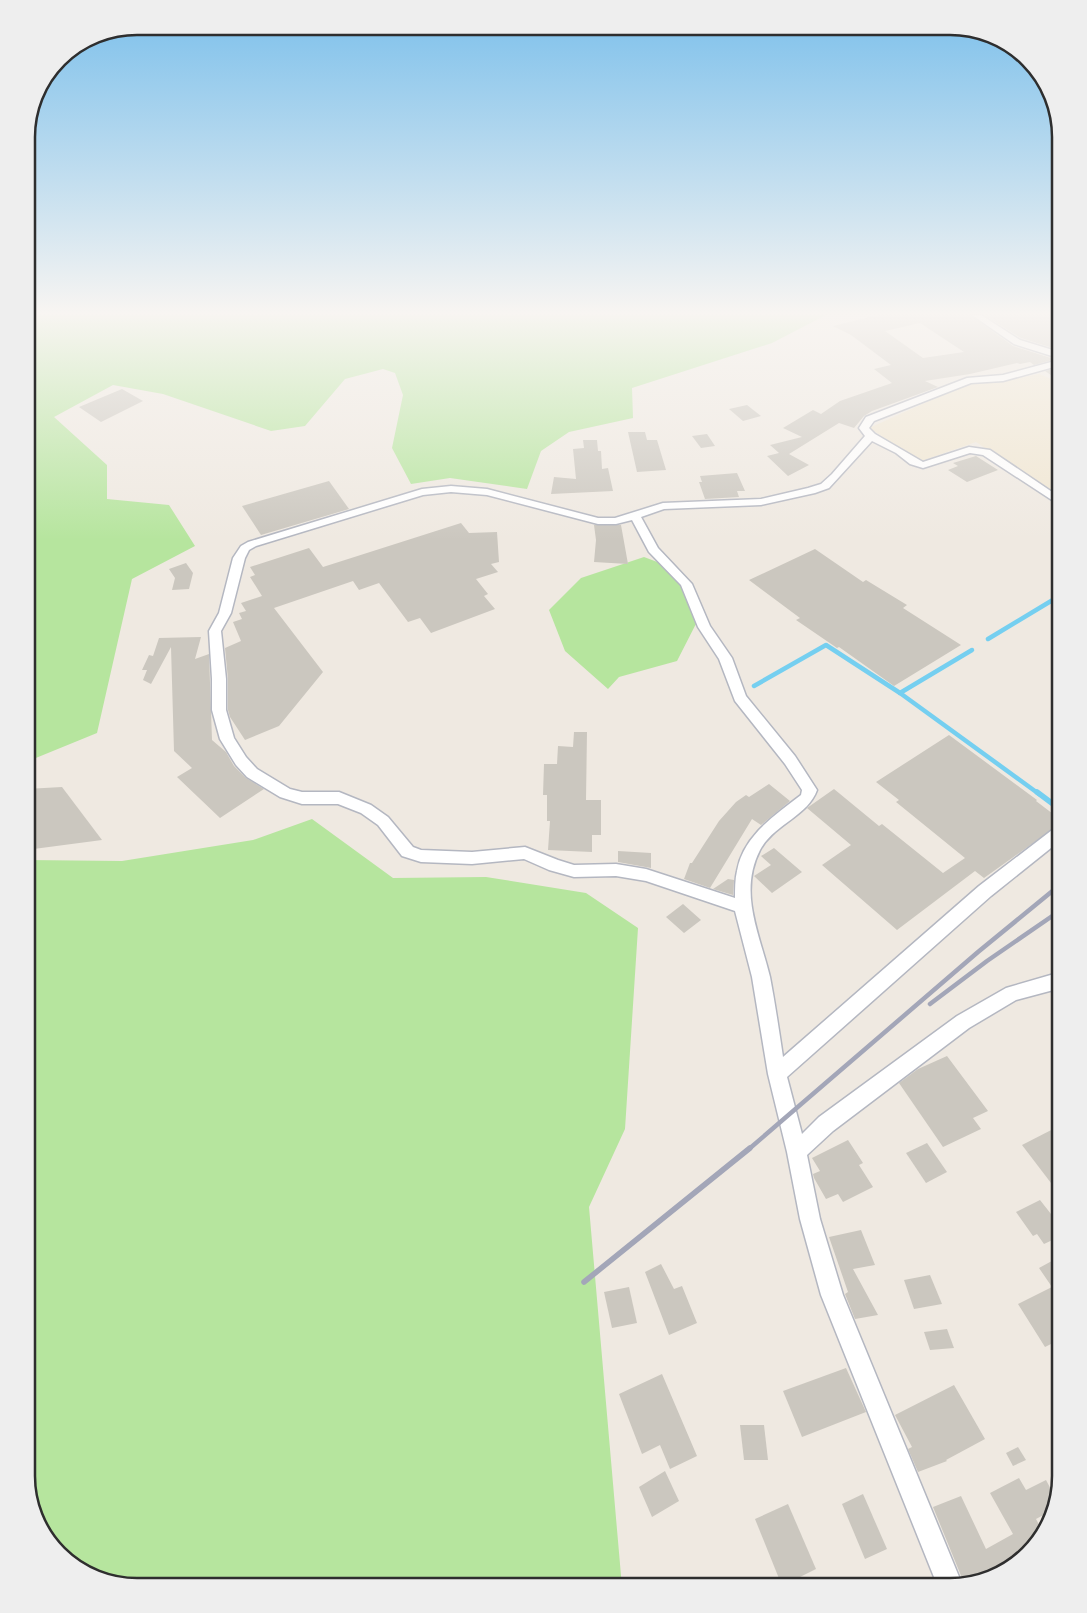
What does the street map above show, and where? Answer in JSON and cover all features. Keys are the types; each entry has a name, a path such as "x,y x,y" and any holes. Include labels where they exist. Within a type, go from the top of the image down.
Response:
{"street":[{"path":"944,390 870,419 864,428 871,436 900,451 914,462 923,465 969,450 986,452 1052,496"},
{"path":"742,906 646,875 616,870 574,871 556,866 525,853 472,858 421,856 408,852 383,821 366,809 338,798 302,798 285,793 252,773 241,761 227,739 219,710 219,679 215,631 225,613 239,558 245,548 252,544 422,492 450,488 487,492 598,522 616,521 663,506 761,502 811,491 825,486 836,476 871,436"},
{"path":"635,515 653,550 686,584 704,628 725,658 740,698 790,760 810,790 808,798 774,824 754,846 745,869 742,906 761,977 778,1074 797,1152 810,1219 832,1295 947,1578"},
{"path":"778,1074 985,891 1052,838"},
{"path":"797,1152 826,1124 964,1022 1012,994 1052,983"}],"shaded area":[{"path":"953,390 1052,390 1052,492 976,442 921,461 869,428"}],"green space":[{"path":"35,390 103,390 54,417 107,465 107,499 169,505 195,546 132,579 97,733 35,758"},
{"path":"142,390 335,390 305,426 271,431 163,394"},
{"path":"401,390 632,390 633,418 569,432 541,451 527,489 450,478 411,484 392,448 403,395"},
{"path":"644,557 676,569 701,614 677,661 619,677 608,689 565,651 549,610 581,578"},
{"path":"312,819 393,878 486,877 586,893 638,928 625,1129 589,1207 621,1578 130,1578 104,1573 80,1561 56,1538 43,1515 38,1503 35,1476 35,860 122,861 253,840"}],"building":[{"path":"119,390 124,390 143,401 101,422 79,407"},
{"path":"871,390 929,390 872,411 864,416 854,428 839,423 789,454 809,465 788,476 767,456 779,453 770,445 802,437 783,428 813,410 821,414 840,401"},
{"path":"747,405 761,416 743,421 729,409"},
{"path":"628,432 645,432 647,440 657,440 666,470 637,472"},
{"path":"707,434 715,446 701,448 692,436"},
{"path":"583,440 597,440 598,451 601,451 602,469 608,468 613,491 551,494 554,477 576,479 573,449 584,448"},
{"path":"976,456 998,470 967,482 948,470 958,466 953,463"},
{"path":"737,473 745,491 737,491 739,497 705,499 699,482 702,482 700,476"},
{"path":"329,481 349,509 261,535 242,506"},
{"path":"461,523 469,533 497,532 499,562 491,564 498,572 476,579 488,594 484,596 495,609 431,633 420,618 408,622 379,583 359,590 353,581 274,608 323,672 279,726 245,740 230,717 228,710 225,648 241,641 233,622 242,619 239,613 246,611 241,603 262,596 250,577 255,575 250,567 309,548 323,567"},
{"path":"594,525 621,525 628,564 594,562 596,540"},
{"path":"815,549 863,582 866,580 907,605 903,608 961,645 894,686 839,647 837,648 796,620 800,618 749,580"},
{"path":"186,563 193,573 189,589 172,590 175,578 169,569"},
{"path":"201,637 195,659 209,654 212,740 226,752 234,766 246,778 264,789 220,818 177,777 192,768 174,751 171,647 151,684 143,680 147,670 142,670 149,655 153,656 159,638"},
{"path":"574,732 587,732 586,800 601,800 601,835 592,835 592,852 548,850 550,821 547,821 547,795 543,795 544,764 557,764 558,746 573,747"},
{"path":"949,735 1052,813 1052,829 984,878 975,871 897,930 822,865 851,845 807,808 834,789 879,826 882,824 943,873 965,858 896,802 899,800 876,782"},
{"path":"769,784 790,801 761,825 752,819 710,888 684,879 690,863 692,863 719,821 736,802 746,795 749,797"},
{"path":"62,787 102,840 35,849 35,788"},
{"path":"774,848 802,872 772,893 754,876 771,865 761,856"},
{"path":"618,851 651,853 651,868 618,862"},
{"path":"728,879 734,880 733,895 713,889"},
{"path":"683,904 701,920 684,933 666,917"},
{"path":"947,1056 988,1111 973,1118 981,1129 943,1147 899,1083 918,1069"},
{"path":"1052,1130 1052,1182 1051,1183 1022,1145"},
{"path":"848,1140 863,1163 859,1165 873,1187 843,1202 838,1194 826,1199 814,1178 813,1174 820,1171 812,1158"},
{"path":"927,1143 947,1172 926,1183 906,1153"},
{"path":"1040,1200 1052,1214 1052,1240 1044,1244 1037,1234 1033,1236 1016,1212"},
{"path":"861,1230 875,1265 853,1269 878,1315 855,1319 845,1294 848,1292 829,1237"},
{"path":"1052,1261 1052,1287 1039,1268"},
{"path":"661,1264 674,1289 682,1286 697,1323 669,1335 645,1272"},
{"path":"930,1275 942,1304 914,1309 904,1280"},
{"path":"629,1287 637,1323 612,1328 604,1292"},
{"path":"1052,1287 1052,1344 1045,1347 1018,1304"},
{"path":"947,1329 954,1348 930,1350 924,1332"},
{"path":"846,1368 866,1412 802,1437 783,1391"},
{"path":"662,1374 697,1456 670,1469 660,1445 642,1454 619,1394"},
{"path":"954,1385 985,1439 947,1461 918,1472 908,1449 912,1447 895,1415"},
{"path":"740,1425 764,1425 768,1460 744,1460"},
{"path":"1018,1447 1026,1460 1013,1466 1006,1453"},
{"path":"665,1471 679,1501 652,1517 639,1487"},
{"path":"1019,1478 1026,1490 1046,1480 1051,1490 1049,1503 1044,1515 1036,1519 1039,1525 1022,1548 1012,1557 989,1570 977,1575 962,1577 933,1507 961,1496 986,1549 1013,1534 990,1493"},
{"path":"863,1494 887,1549 865,1559 842,1504"},
{"path":"788,1504 816,1569 798,1578 779,1578 755,1519"}],"waterway":[{"path":"988,639 1052,600"},
{"path":"754,686 826,645 900,693"},
{"path":"900,693 972,650"},
{"path":"900,693 1039,794"},
{"path":"1037,792 1052,803"}],"railway":[{"path":"749,1149 978,952 1052,891"},
{"path":"930,1004 987,961 1052,916"},
{"path":"584,1282 750,1148"}]}
